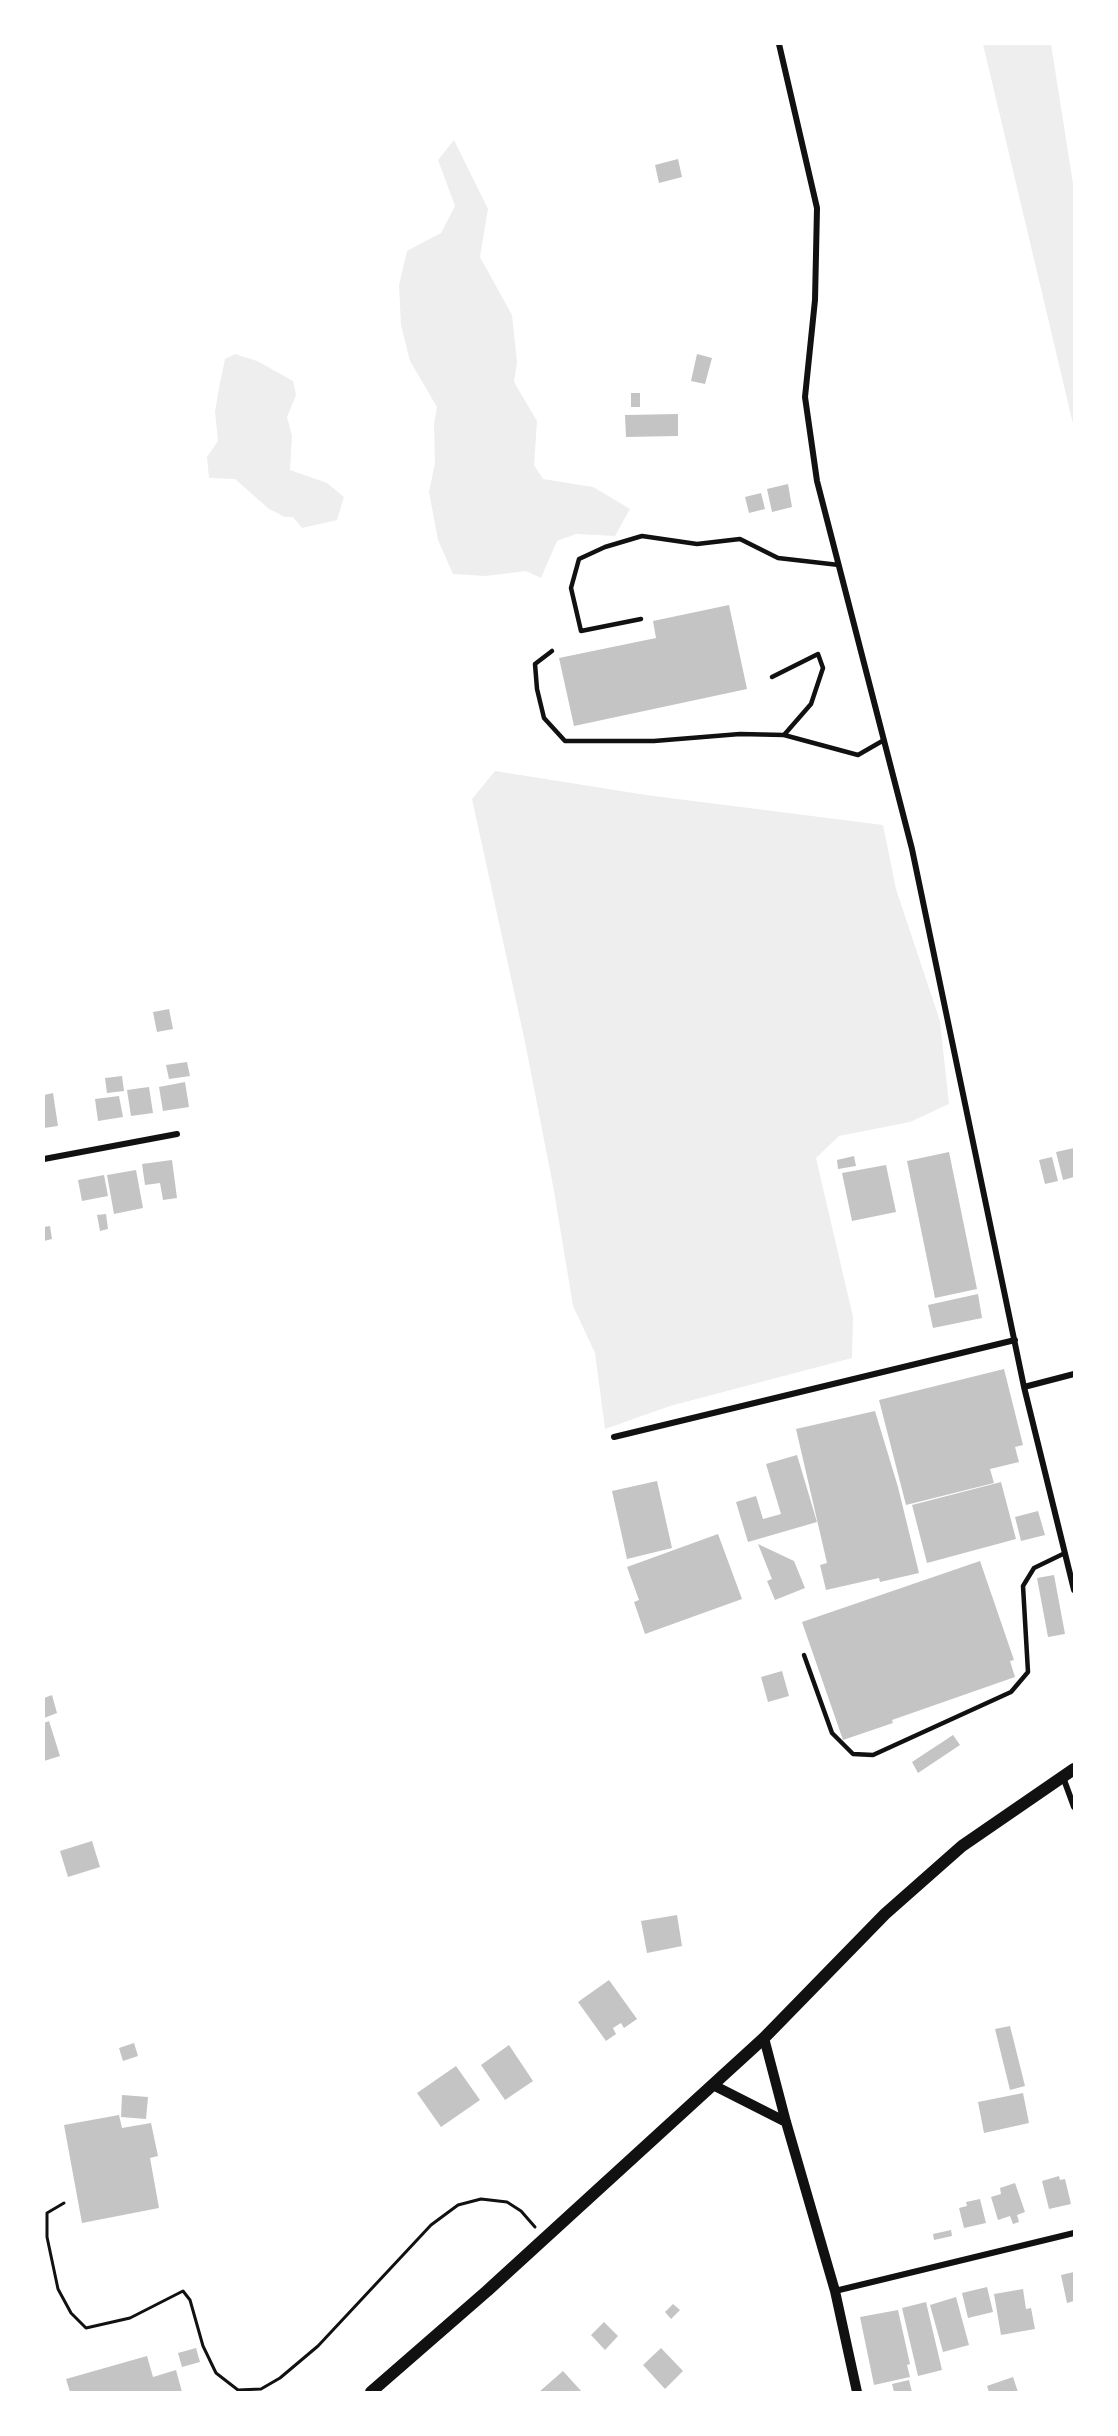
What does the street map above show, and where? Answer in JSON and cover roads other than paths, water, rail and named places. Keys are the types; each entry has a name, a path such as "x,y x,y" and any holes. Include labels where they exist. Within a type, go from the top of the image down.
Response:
{"main road":[{"path":"371,2392 487,2291 765,2038 885,1914 962,1846 1074,1769"}],"street":[{"path":"779,44 817,208 815,300 806,397 817,481 912,849 1024,1387 1074,1590"},
{"path":"44,1159 177,1134"},
{"path":"614,1437 1015,1340"},
{"path":"1024,1387 1074,1374"},
{"path":"1063,1776 1074,1807"},
{"path":"765,2038 786,2122 835,2291 856,2392"},
{"path":"712,2085 786,2122"},
{"path":"835,2291 1074,2233"}],"lane":[{"path":"641,619 581,631 571,588 579,560 605,547 642,536 698,544 740,539 778,558 839,564"},
{"path":"552,651 535,664 537,689 544,718 565,741 654,741 740,734 784,735 858,755 884,740"},
{"path":"772,677 818,654 823,668 810,704 784,735"},
{"path":"804,1655 832,1733 853,1754 873,1755 1011,1692 1028,1672 1023,1586 1034,1568 1065,1553"}]}
